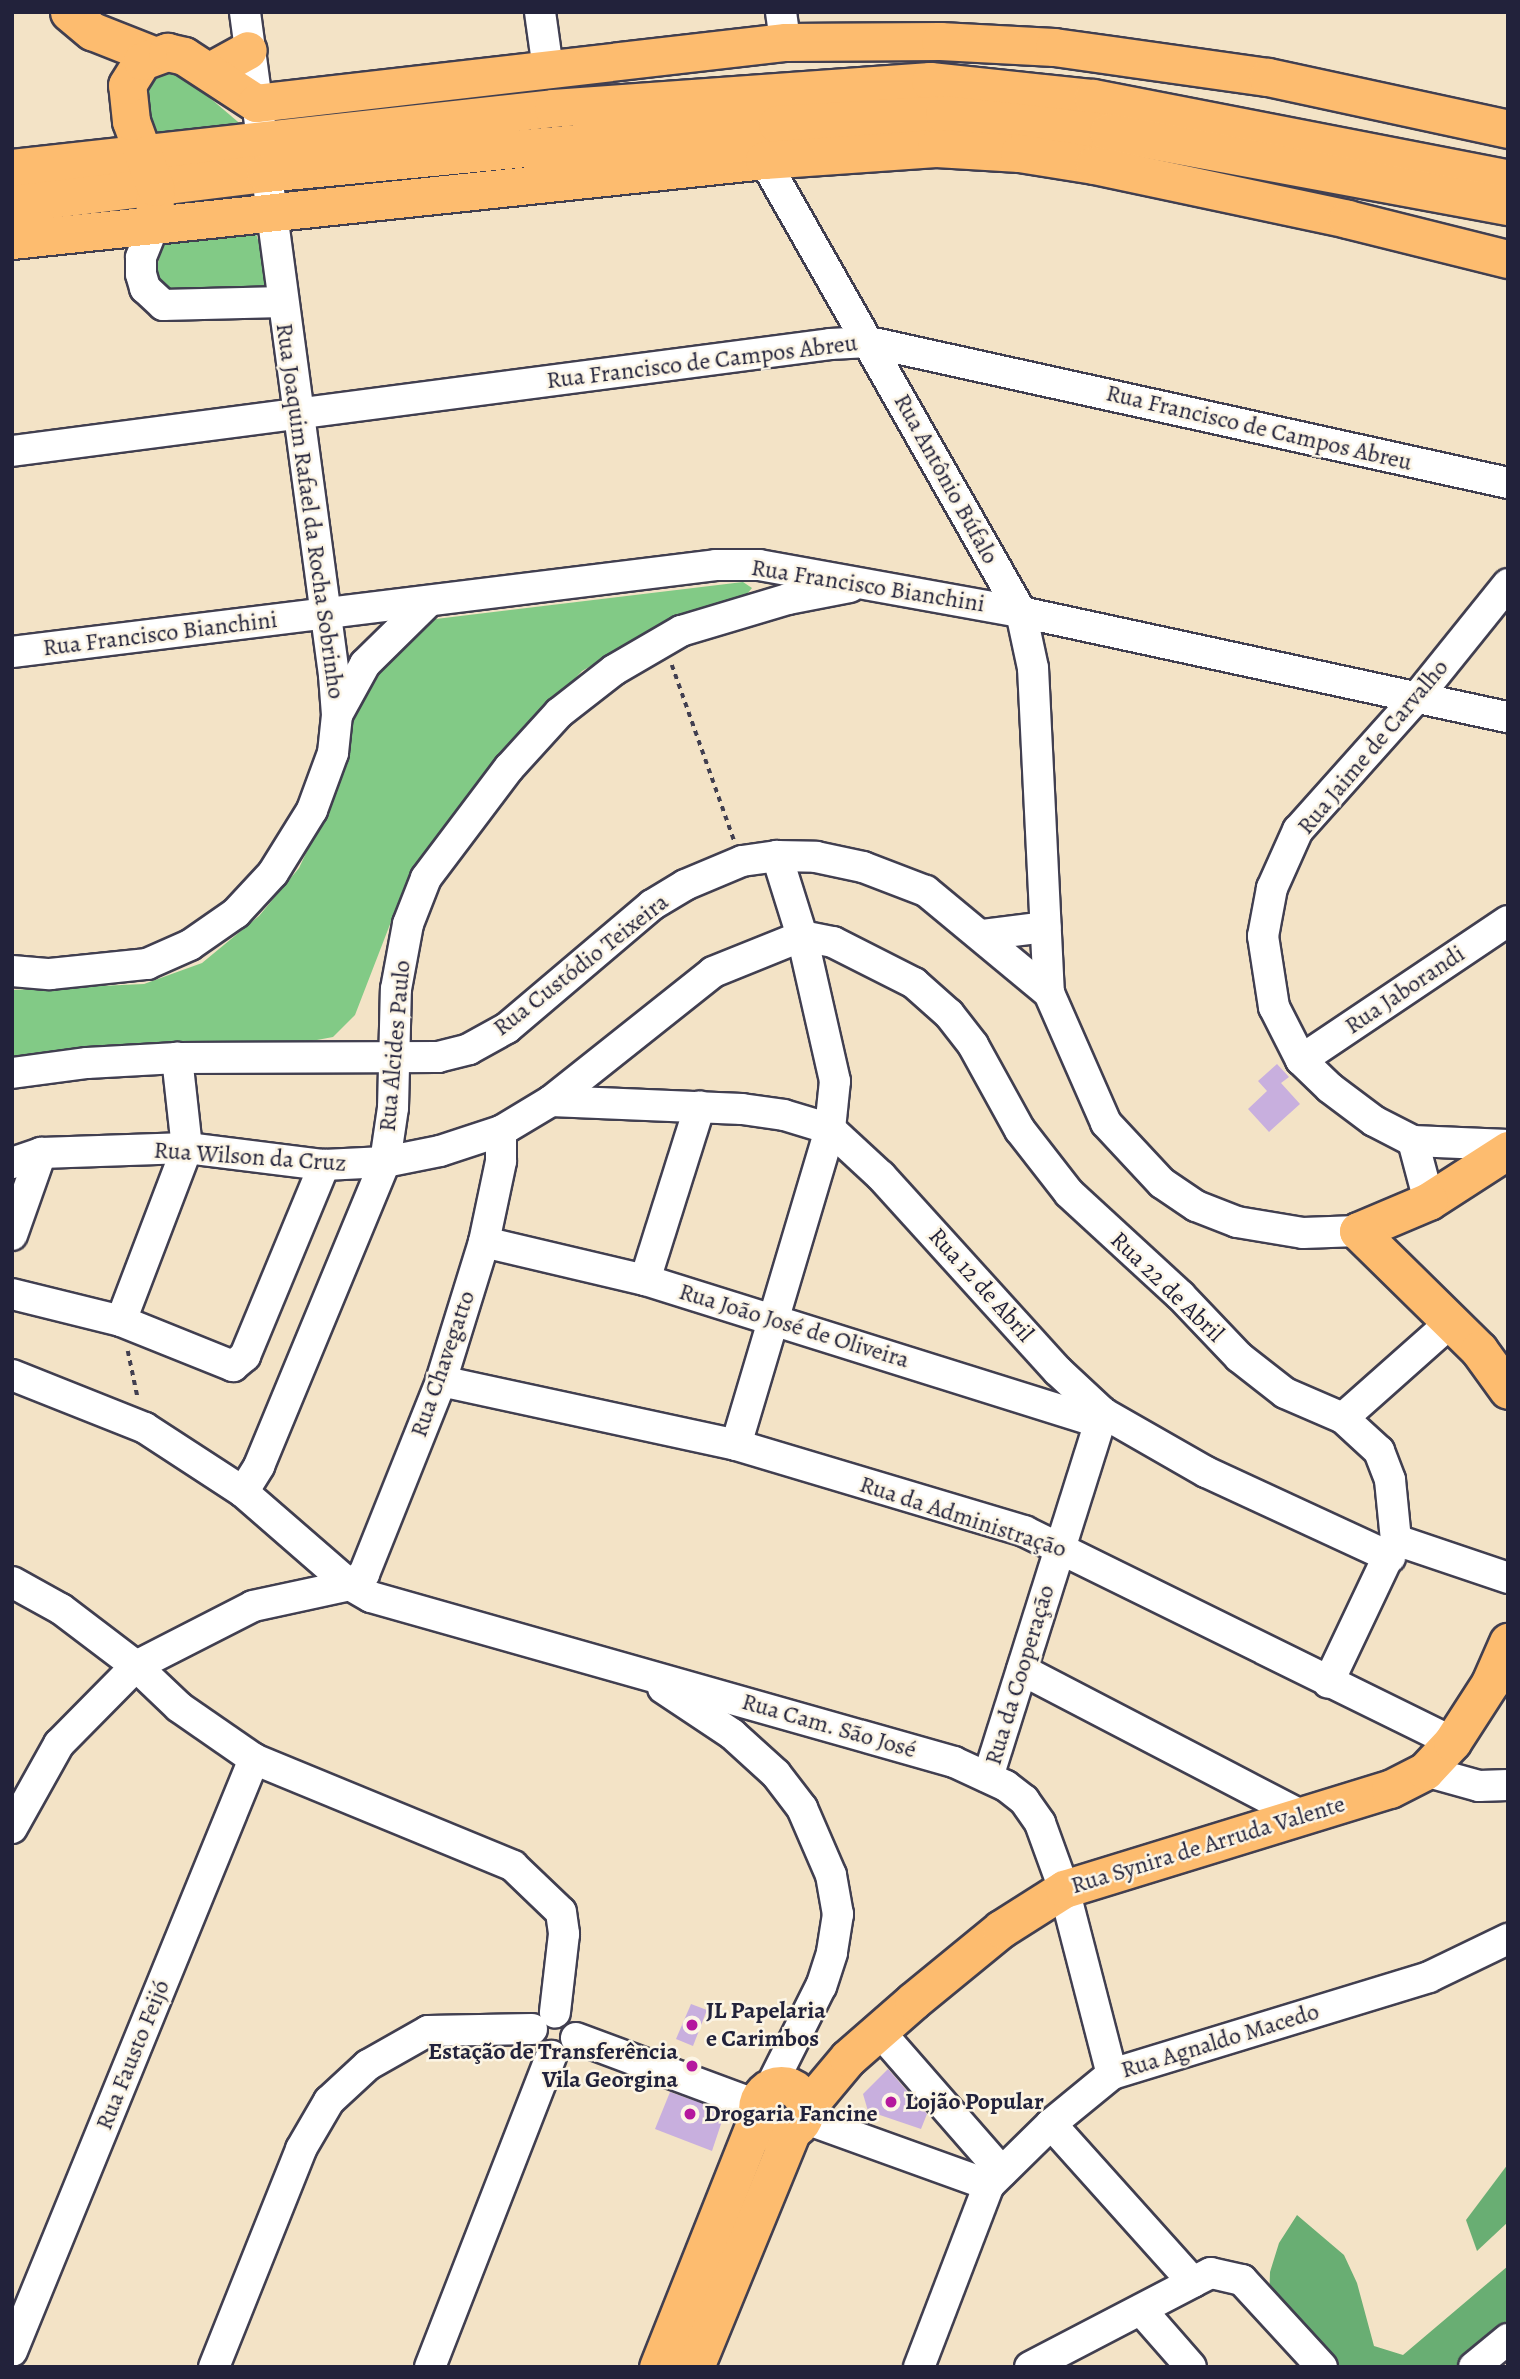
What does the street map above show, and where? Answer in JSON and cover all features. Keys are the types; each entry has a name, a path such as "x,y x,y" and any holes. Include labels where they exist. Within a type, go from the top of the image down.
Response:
{"main road":[{"path":"81,22 153,55 184,56 210,71 260,138"},
{"path":"81,22 127,85 131,121 155,187 154,225"},
{"path":"12,204 155,187 260,138 548,69 783,27 940,41 1054,47 1268,77 1508,129"},
{"path":"210,71 248,50"},
{"path":"127,85 142,61 153,55"},
{"path":"12,168 260,138 581,106 930,81 1093,98 1508,179"},
{"path":"260,138 776,124 944,114 1108,132 1508,206"},
{"path":"12,240 271,215 764,160 936,148 1019,153 1347,219 1508,259"},
{"name":"Rua Custódio Teixeira","path":"1358,1231 1429,1201 1508,1147"},
{"path":"1358,1231 1486,1358 1508,1390"},
{"name":"Rua Synira de Arruda Valente","path":"782,2107 848,2058 1001,1929 1064,1889 1299,1814 1390,1789 1425,1771 1452,1742 1490,1683 1508,1643"},
{"path":"658,2367 782,2107"},
{"path":"695,2367 782,2107"}],"street":[{"name":"Rua Joaquim Rafael da Rocha Sobrinho","path":"12,971 50,974 147,964 190,945 236,913 273,873 312,810 333,753 337,715 245,12"},
{"path":"540,12 548,69"},
{"name":"Rua Antônio Búfalo","path":"764,160 1021,612 1033,668 1049,993"},
{"path":"154,225 141,258 141,274 145,288 163,305 283,302"},
{"name":"Rua Francisco de Campos Abreu","path":"12,451 297,411 869,342 1508,483"},
{"name":"Rua Francisco Bianchini","path":"12,652 716,565 759,565 1021,612 1508,717"},
{"name":"Rua Alcides Paulo","path":"243,1492 259,1466 385,1162 393,1108 396,989 408,924 426,877 467,821 559,713 614,670 663,641 726,616 871,583"},
{"name":"Rua Jaime de Carvalho","path":"1508,584 1418,696 1298,830 1272,888 1263,936 1274,1007 1301,1060 1329,1088 1374,1121 1413,1141 1508,1147"},
{"path":"337,715 365,664 429,601"},
{"path":"736,1445 830,1129 835,1081 802,936 777,856"},
{"name":"Rua Custódio Teixeira","path":"12,1073 86,1063 177,1058 438,1057 469,1049 507,1028 652,905 742,861 777,856 816,857 863,867 926,891 1049,993 1106,1123 1162,1183 1196,1206 1237,1222 1303,1233 1358,1231"},
{"name":"Rua Jaborandi","path":"1301,1060 1508,921"},
{"path":"982,935 1046,928"},
{"name":"Rua Wilson da Cruz","path":"12,1163 41,1153 187,1149 324,1165 385,1162 440,1151 501,1130 551,1101 694,984 734,962 802,936"},
{"name":"Rua 22 de Abril","path":"802,936 869,958 914,983 949,1014 973,1045 1020,1129 1069,1193 1180,1295 1262,1378 1343,1418 1378,1451 1390,1480 1393,1548"},
{"path":"121,1321 187,1149 177,1058"},
{"name":"Rua 12 de Abril","path":"551,1101 700,1106 784,1115 830,1129 881,1176 1102,1418 1206,1472 1393,1548 1508,1578"},
{"path":"645,1280 700,1106"},
{"name":"Rua Chavegatto","path":"350,1585 364,1574 377,1546 441,1381 484,1242 501,1161 501,1130"},
{"path":"1413,1141 1429,1201"},
{"path":"12,1235 41,1153"},
{"path":"12,1294 121,1321 228,1365 239,1363 324,1165"},
{"name":"Rua João José de Oliveira","path":"484,1242 645,1280 1102,1418"},
{"path":"1343,1418 1451,1322"},
{"path":"12,1375 145,1428 243,1492 350,1585"},
{"name":"Rua da Administração","path":"441,1381 736,1445 1060,1546 1328,1683 1452,1742"},
{"name":"Rua da Cooperação","path":"988,1777 1102,1418"},
{"path":"1328,1683 1393,1548"},
{"path":"12,1582 61,1609 136,1666 179,1707 254,1759 513,1866 547,1893 561,1912 564,1934 544,2020 533,2043 551,2056 563,2054 576,2038"},
{"path":"12,1828 59,1744 136,1666 253,1606 350,1585"},
{"name":"Rua Cam. São José","path":"350,1585 371,1597 954,1762 988,1777 1024,1800 1035,1815 1064,1889 1112,2074"},
{"path":"1022,1670 1299,1814"},
{"path":"639,1672 739,1740 776,1773 802,1808 831,1875 838,1914 821,1986 782,2107"},
{"path":"739,1740 742,1724 758,1706"},
{"name":"Rua Fausto Feijó","path":"12,2351 254,1759"},
{"path":"1425,1771 1479,1786 1508,1785"},
{"name":"Rua Agnaldo Macedo","path":"919,2367 996,2179 1051,2124 1112,2074 1429,1977 1508,1939"},
{"path":"214,2367 301,2149 329,2101 368,2065 428,2031 569,2018 576,2038"},
{"path":"879,2031 996,2179"},
{"path":"576,2038 996,2179"},
{"path":"430,2367 551,2056"},
{"path":"1051,2124 1193,2281"},
{"path":"1030,2367 1073,2357 1142,2311 1211,2273 1242,2280 1322,2367"},
{"path":"1142,2311 1191,2367"},
{"path":"1474,2367 1508,2339"}],"path":[{"path":"663,641 742,861"},
{"path":"121,1321 145,1428"}],"green space":[{"path":"158,67 183,75 244,127 145,138 145,77"},
{"path":"256,234 265,260 266,286 243,291 167,294 160,282 157,266 165,239"},
{"path":"743,582 752,588 742,600 678,617 582,671 500,758 431,848 394,914 355,1015 333,1037 290,1045 115,1044 12,1061 12,990 144,984 202,963 259,916 299,868 325,813 354,677 411,622"},
{"path":"1508,2164 1508,2222 1477,2251 1466,2220"},
{"path":"1297,2215 1344,2255 1357,2283 1374,2346 1403,2355 1508,2266 1508,2337 1476,2367 1319,2367 1269,2304 1270,2272 1279,2243"}],"building":[{"path":"1277,1064 1289,1077 1281,1083 1300,1104 1269,1132 1248,1109 1267,1091 1258,1081"},
{"name":"JL Papelaria e Carimbos","path":"691,2004 707,2010 693,2046 676,2039"},
{"name":"Lojão Popular","path":"888,2069 927,2114 921,2129 868,2111 863,2094"},
{"name":"Drogaria Fancine","path":"670,2092 718,2109 722,2121 712,2151 655,2129"}],"place":[{"name":"JL Papelaria e Carimbos","path":"692,2025"},
{"name":"Estação de Transferência Vila Georgina","path":"692,2066"},
{"name":"Lojão Popular","path":"891,2102"},
{"name":"Drogaria Fancine","path":"690,2114"}]}
